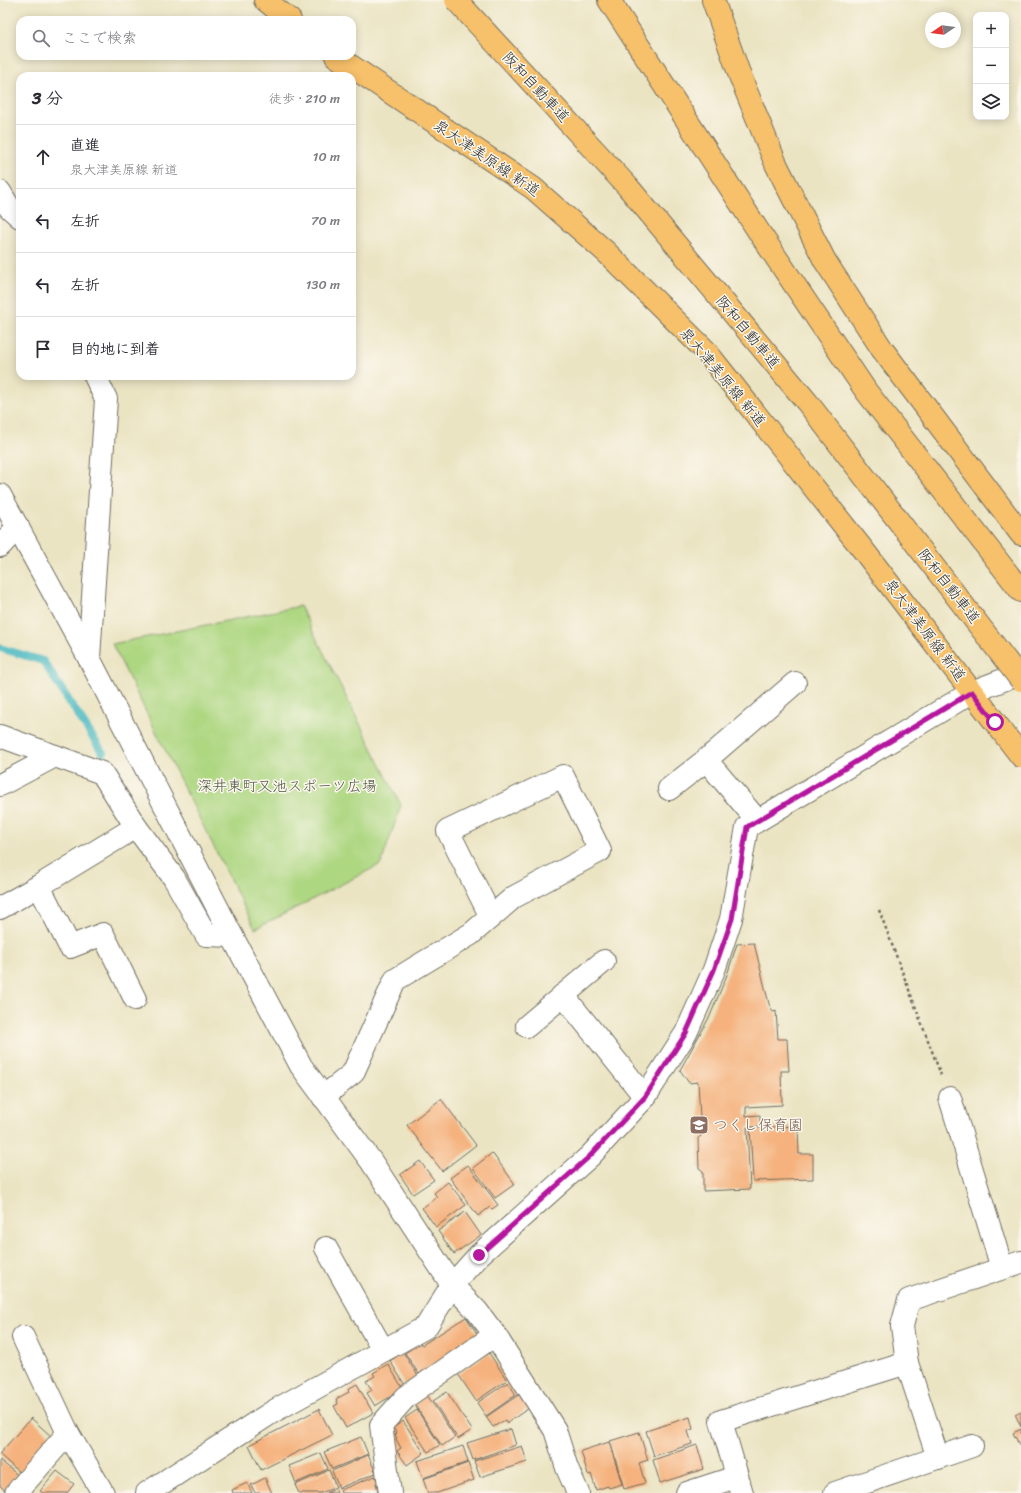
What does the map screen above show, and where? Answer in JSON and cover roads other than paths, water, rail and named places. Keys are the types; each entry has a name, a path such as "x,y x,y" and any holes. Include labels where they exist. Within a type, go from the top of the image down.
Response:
{"main road":[{"path":"264,0 285,16"},
{"name":"阪和自動車道","path":"456,0 628,187 807,402 1021,680"},
{"path":"609,0 759,232 866,391 1021,591"},
{"path":"712,0 740,76 776,164 825,261 882,349 1021,534"},
{"name":"泉大津美原線 新道","path":"342,60 533,188 606,252 699,345 864,551 1021,756"}],"street":[{"path":"0,192 9,207 16,214"},
{"path":"89,658 106,399 97,380"},
{"path":"0,495 89,658 232,936 301,1066 371,1161 452,1286 477,1311 495,1335 555,1430 567,1468 578,1493"},
{"path":"0,546 18,526"},
{"path":"148,1493 274,1411 426,1327 452,1286 479,1255 590,1156 645,1097 686,1033 714,970 732,919 747,827 972,692 1021,672"},
{"path":"669,789 706,760 795,683"},
{"path":"0,736 102,773 136,827 174,878 206,934 232,936"},
{"path":"0,785 55,756"},
{"path":"706,760 757,820"},
{"path":"324,1097 353,1073 396,980 471,934 491,917 514,897 600,851 563,776 448,831 491,917"},
{"path":"0,908 136,827"},
{"path":"39,886 70,947 103,934 135,999"},
{"path":"527,1026 604,961"},
{"path":"563,995 645,1097"},
{"path":"938,1458 907,1363 902,1326 909,1300 1011,1265 950,1098"},
{"path":"326,1248 383,1350"},
{"path":"390,1493 382,1425 406,1397 495,1335"},
{"path":"23,1337 68,1432 103,1493"},
{"path":"687,1493 739,1485 721,1421 907,1363"},
{"path":"16,1493 68,1432"},
{"path":"835,1493 866,1489 938,1458 972,1446"}],"waterway":[{"path":"0,648 43,661 103,753"}],"place":[{"name":"つくし保育園","path":"699,1125"}],"park label":[{"name":"深井東町又池スポーツ広場","path":"287,786"}]}
